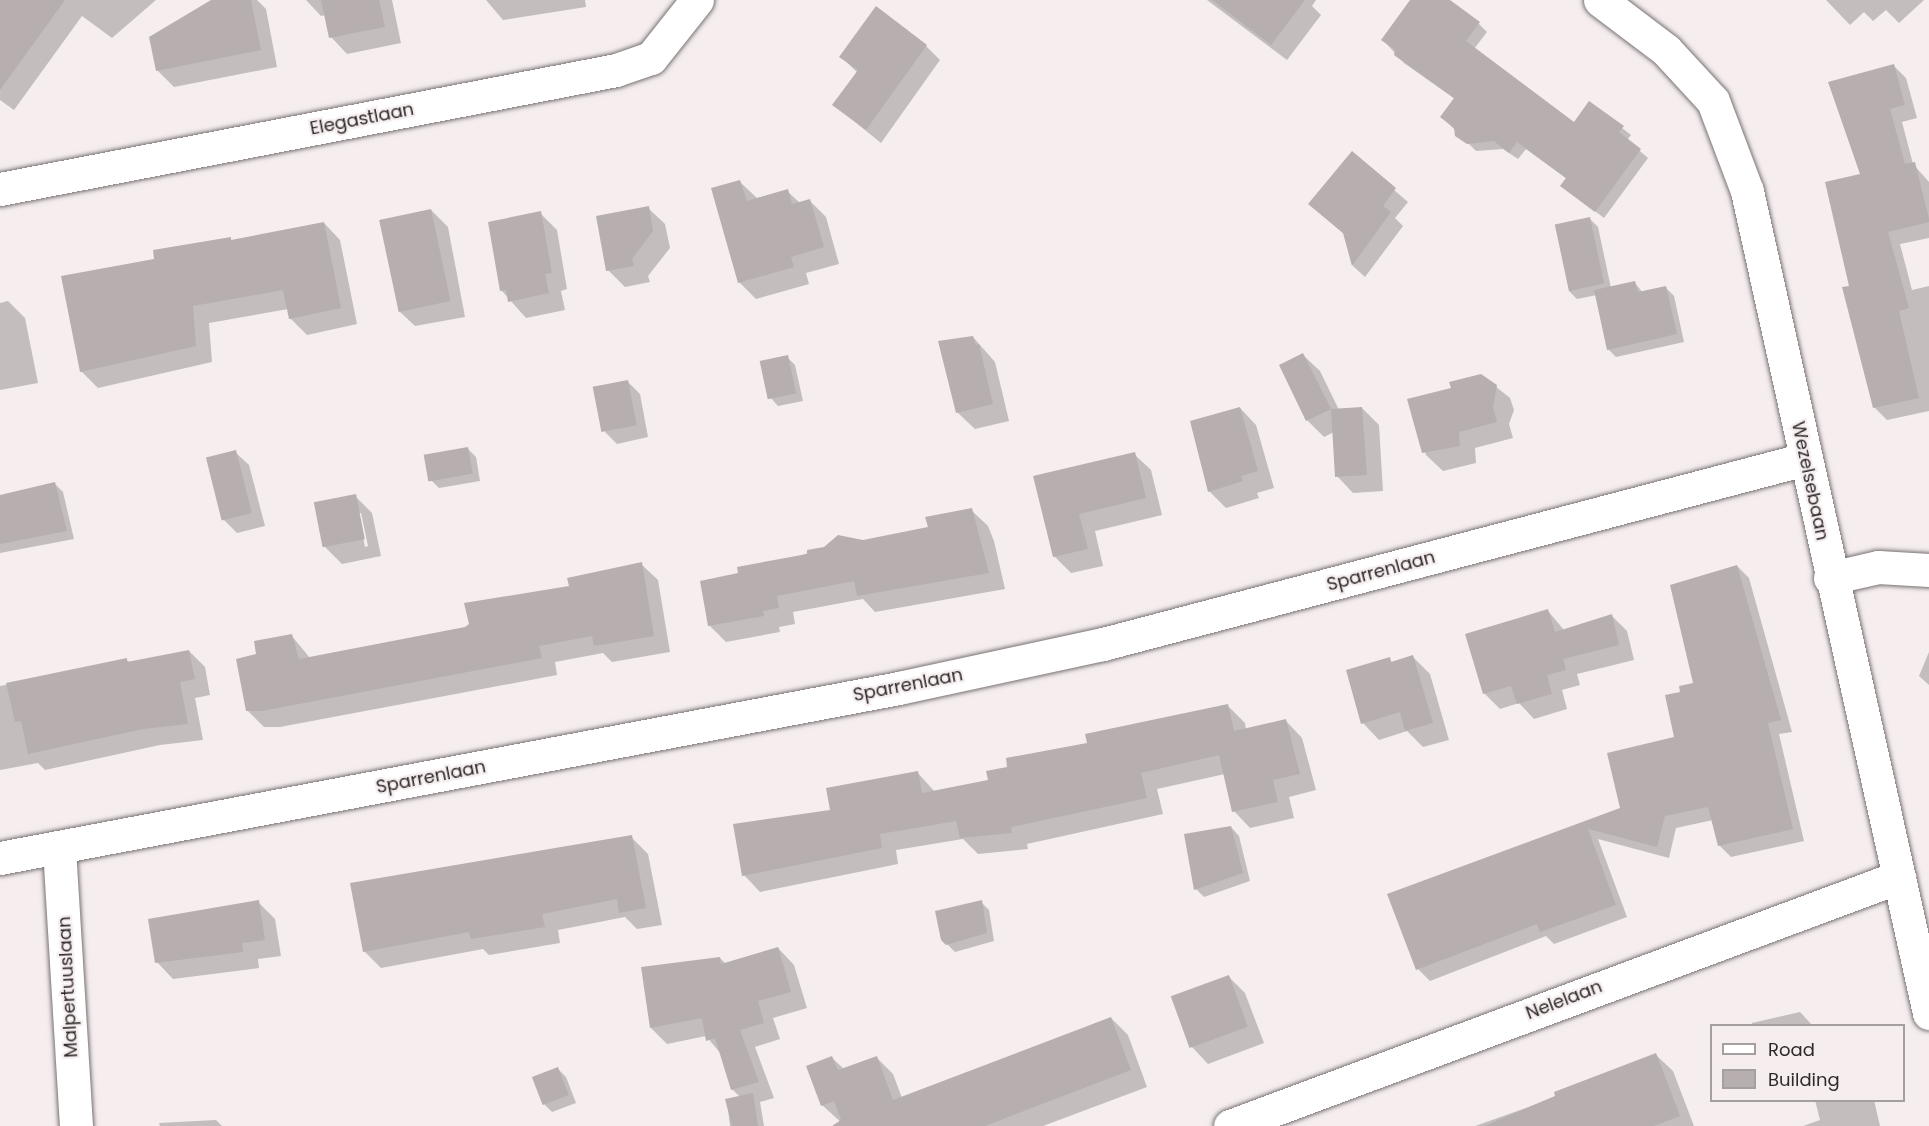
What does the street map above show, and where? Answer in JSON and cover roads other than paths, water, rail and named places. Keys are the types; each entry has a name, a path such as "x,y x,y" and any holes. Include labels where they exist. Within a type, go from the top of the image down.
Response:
{"street":[{"name":"Elegastlaan","path":"0,189 616,70 651,58 696,0"},
{"name":"Wezelsebaan","path":"1600,0 1666,50 1713,101 1747,191 1830,578 1929,1013"},
{"name":"Sparrenlaan","path":"0,858 899,687 1103,644 1805,459"},
{"path":"1830,578 1878,567 1929,570"},
{"name":"Malpertuuslaan","path":"59,848 76,1126"},
{"name":"Nelelaan","path":"1230,1126 1899,877"}]}
